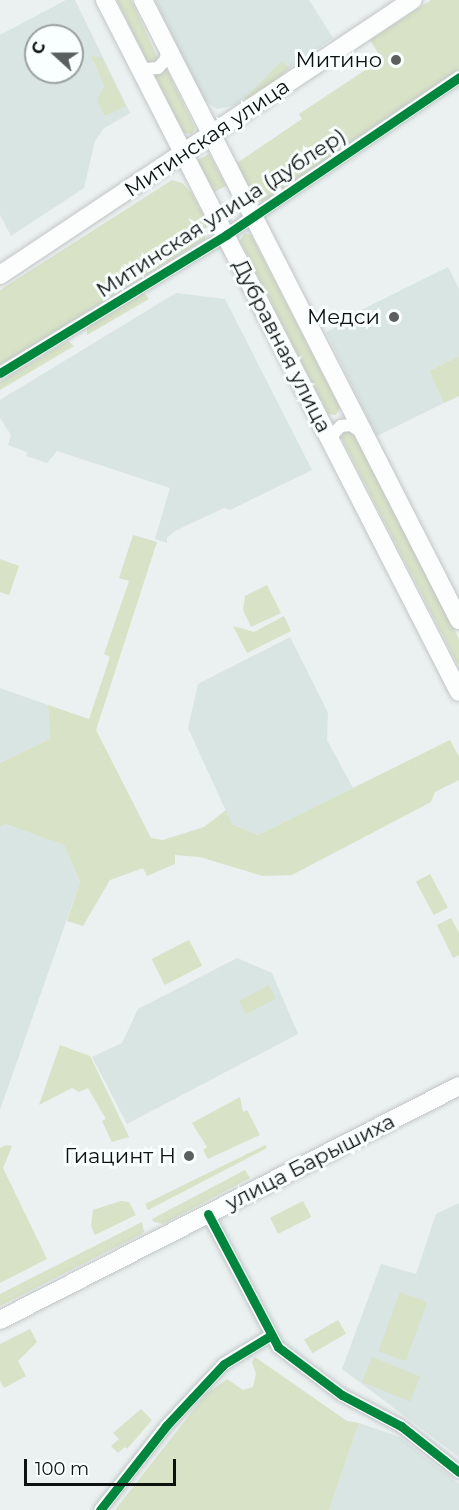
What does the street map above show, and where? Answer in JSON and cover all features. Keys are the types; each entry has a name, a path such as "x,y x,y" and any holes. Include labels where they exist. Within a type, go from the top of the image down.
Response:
{"main road":[{"name":"Дубравная улица","path":"105,0 459,692"},
{"name":"Дубравная улица","path":"143,0 345,401 459,620"},
{"name":"Митинская улица","path":"0,275 413,0"},
{"name":"улица Барышиха","path":"0,1320 459,1086"}],"street":[{"path":"136,62 146,69 158,68 166,59 167,47"},
{"name":"Митинская улица (дублер)","path":"0,373 226,235 459,77"},
{"path":"318,416 328,424 339,422 346,412 345,401"},
{"path":"335,449 333,437 341,426 351,425 362,433"},
{"path":"208,1214 270,1336 286,1354 359,1406 401,1426 459,1472"},
{"path":"100,1510 210,1378 237,1353 270,1336"}],"shaded area":[{"path":"66,0 75,0 130,113 103,129 95,141 84,188 11,236 0,215 0,35","holes":["93,62 125,106 105,116 99,100 104,86"]},
{"path":"155,0 309,0 333,38 235,105 217,109 204,100"},
{"path":"448,267 459,289 459,356 429,371 444,403 377,436 326,332 341,325 341,320"},
{"path":"176,293 225,299 312,470 230,510 224,508 175,531 167,538 167,543 155,539 170,488 57,451 47,463 26,456 27,452 8,445 11,435 0,418 0,400"},
{"path":"290,637 328,713 327,740 353,788 258,835 232,824 188,728 198,684"},
{"path":"0,688 48,705 50,739 0,763"},
{"path":"5,824 64,845 80,882 0,1110 0,827"},
{"path":"237,958 272,973 298,1034 127,1124 92,1057 122,1043 138,1009"},
{"path":"459,1203 459,1457 342,1369 381,1264 416,1274 436,1214"},
{"path":"359,1423 400,1437 459,1484 459,1510 329,1510"}],"green space":[{"path":"117,0 131,0 159,61 148,63"},
{"path":"431,0 459,0 459,69 263,202 255,200 237,163 302,119 299,114 382,59 370,40"},
{"path":"91,56 102,58 126,106 105,116 97,101 104,86"},
{"path":"282,61 289,68 252,106 245,98"},
{"path":"166,68 195,128 192,134 184,133 154,74"},
{"path":"209,154 226,186 214,192 198,160"},
{"path":"172,180 182,183 191,192 207,221 205,239 0,365 0,290"},
{"path":"244,233 251,235 340,408 336,415 328,414 240,241"},
{"path":"144,293 149,299 87,335 87,328"},
{"path":"68,341 74,346 0,390 0,382"},
{"path":"459,356 459,396 444,403 429,371"},
{"path":"343,430 352,430 459,639 459,667 341,437"},
{"path":"133,535 157,542 96,730 151,838 163,840 204,827 226,810 232,824 258,835 450,740 459,757 459,780 435,792 431,802 292,875 263,876 200,857 175,855 175,864 147,876 143,868 110,880 83,926 67,921 80,882 64,845 5,824 0,827 0,763 50,739 48,705 89,719 110,657 104,654 129,581 119,578"},
{"path":"0,559 19,566 9,595 0,592"},
{"path":"267,585 281,613 251,627 243,610 245,596"},
{"path":"284,616 291,631 247,653 233,626 254,632"},
{"path":"430,874 448,908 434,915 416,882"},
{"path":"451,918 459,933 459,955 453,958 437,925"},
{"path":"189,940 202,966 165,985 152,959"},
{"path":"269,985 276,998 246,1014 239,1001"},
{"path":"60,1045 90,1056 129,1137 112,1142 102,1121 106,1119 88,1088 79,1092 72,1088 39,1105"},
{"path":"240,1097 243,1112 247,1110 260,1135 208,1159 203,1150 207,1147 192,1123"},
{"path":"6,1145 12,1146 3,1168 47,1259 0,1283 0,1148"},
{"path":"265,1145 267,1148 148,1210 145,1204"},
{"path":"245,1170 250,1178 163,1224 154,1222 152,1219"},
{"path":"121,1201 129,1202 136,1215 95,1235 91,1226 93,1210"},
{"path":"303,1201 311,1217 278,1234 270,1218"},
{"path":"142,1222 144,1232 140,1235 0,1306 0,1294"},
{"path":"400,1292 427,1302 406,1361 378,1351"},
{"path":"338,1320 346,1334 312,1353 304,1340"},
{"path":"30,1329 37,1342 18,1361 26,1376 4,1388 0,1381 0,1344"},
{"path":"255,1357 347,1421 359,1423 329,1510 115,1510 206,1394 227,1379 243,1390 253,1387 256,1374 252,1362"},
{"path":"372,1357 420,1376 410,1402 362,1382"},
{"path":"141,1409 152,1420 127,1449 125,1447 118,1453 111,1446 119,1439 113,1433"}],"cycle path":[{"path":"0,373 226,235 459,77"},
{"path":"208,1214 278,1347 342,1395 401,1426 459,1472"},
{"path":"100,1510 166,1426 224,1364 270,1336"}],"place":[{"name":"Митино","path":"396,60"},
{"name":"Медси","path":"394,317"},
{"name":"Гиацинт Н","path":"189,1156"}]}
